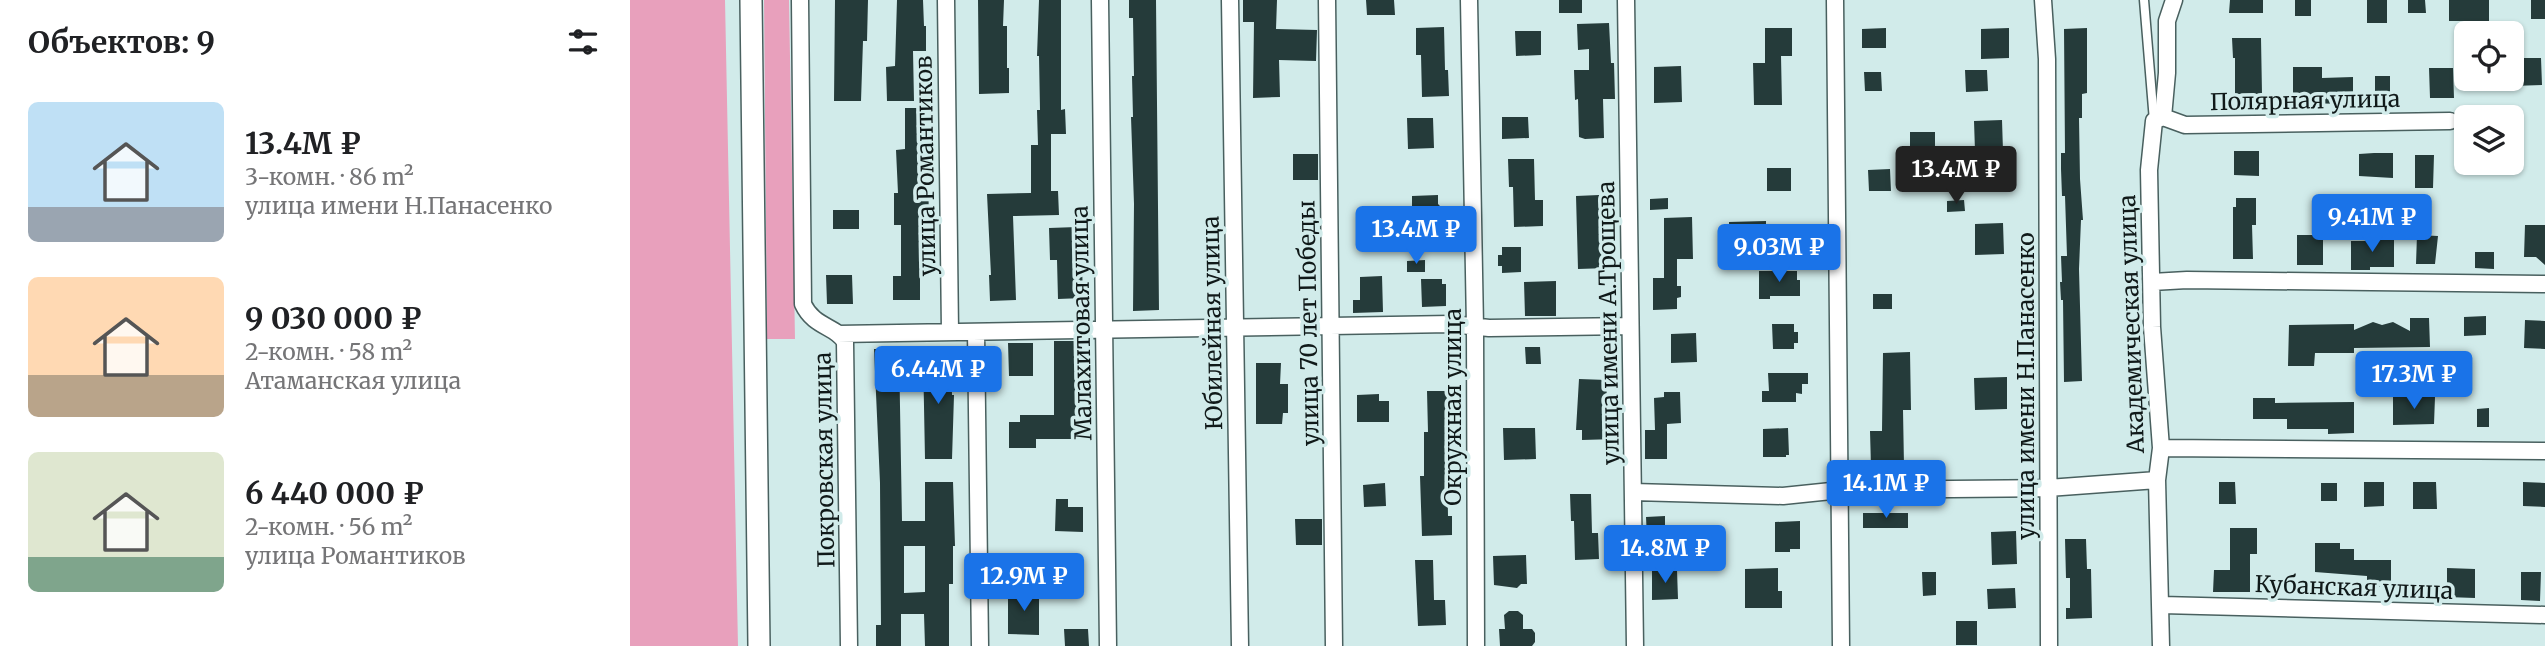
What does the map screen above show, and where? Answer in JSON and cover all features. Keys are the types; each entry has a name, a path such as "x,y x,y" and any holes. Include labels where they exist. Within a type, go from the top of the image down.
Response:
{"main road":[{"path":"751,0 759,646"}],"street":[{"name":"Покровская улица","path":"800,0 803,304 814,321 838,334 845,342 849,646"},
{"name":"улица Романтиков","path":"946,0 950,332"},
{"name":"Малахитовая улица","path":"1100,0 1108,646"},
{"name":"Юбилейная улица","path":"1230,0 1240,646"},
{"name":"улица 70 лет Победы","path":"1327,0 1334,646"},
{"name":"Окружная улица","path":"1469,0 1475,327 1476,646"},
{"name":"улица имени А.Трощева","path":"1626,0 1635,646"},
{"path":"1835,0 1841,646"},
{"name":"улица имени Н.Панасенко","path":"2043,0 2047,59 2049,646"},
{"name":"Академическая улица","path":"2161,646 2157,480 2161,448 2152,327 2148,170 2167,73 2167,21 2174,0"},
{"name":"Полярная улица","path":"2158,119 2185,125 2449,121"},
{"path":"2152,282 2187,280 2545,284"},
{"path":"838,334 1451,324 1475,327 1630,326"},
{"path":"976,332 980,646"},
{"path":"2161,448 2545,451"},
{"path":"1633,492 1760,496 1841,490 2048,488 2157,480"},
{"name":"Кубанская улица","path":"2162,605 2545,615"}],"lane":[{"name":"Академическая улица","path":"2144,0 2158,119"}],"shaded area":[{"path":"630,0 725,0 738,646 630,646"},
{"path":"764,0 789,0 795,339 767,339"}],"building":[{"path":"835,0 868,0 867,41 863,41 861,101 834,101"},
{"path":"897,0 923,0 926,51 913,51 914,101 887,101 886,67 895,66"},
{"path":"978,0 1004,0 1003,26 1007,26 1009,93 979,94"},
{"path":"1039,0 1061,0 1061,110 1065,109 1066,134 1051,134 1051,191 1058,191 1059,215 1013,216 1016,300 990,301 987,194 1031,193 1031,145 1038,145 1037,110 1040,110 1037,56"},
{"path":"1129,0 1156,0 1159,310 1133,311 1134,204 1131,117 1134,76 1133,18 1129,18"},
{"path":"1243,0 1277,0 1276,29 1317,30 1316,61 1279,60 1280,97 1253,98 1254,22 1243,22"},
{"path":"1366,0 1394,0 1395,15 1367,15"},
{"path":"1559,0 1582,0 1582,13 1559,13"},
{"path":"2230,0 2263,0 2263,13 2229,13"},
{"path":"2295,0 2311,0 2311,16 2295,16"},
{"path":"2367,0 2387,0 2387,23 2367,23"},
{"path":"2408,0 2425,0 2426,13 2408,13"},
{"path":"2449,0 2489,0 2489,21 2449,21"},
{"path":"2531,0 2545,0 2545,19 2531,19"},
{"path":"1609,23 1615,99 1603,99 1604,138 1585,139 1579,137 1574,70 1589,70 1589,49 1578,50 1577,24"},
{"path":"1444,27 1445,70 1448,70 1449,96 1422,97 1421,55 1416,55 1416,28"},
{"path":"1765,28 1792,28 1792,56 1781,56 1782,105 1754,105 1753,63 1765,63"},
{"path":"1886,28 1886,48 1862,48 1862,29"},
{"path":"2009,28 2009,58 1981,59 1981,29"},
{"path":"2087,28 2087,93 2082,94 2082,118 2079,118 2083,220 2079,269 2082,381 2064,382 2063,300 2060,282 2061,256 2067,256 2065,196 2062,196 2061,169 2061,153 2065,153 2064,29"},
{"path":"1515,31 1541,31 1541,55 1516,56"},
{"path":"2232,38 2261,38 2262,94 2235,94"},
{"path":"2524,58 2541,58 2542,85 2524,86"},
{"path":"1681,66 1682,102 1654,103 1654,67"},
{"path":"2293,67 2322,67 2322,78 2353,77 2353,104 2293,103"},
{"path":"2429,68 2453,68 2454,98 2430,98"},
{"path":"1965,70 1987,70 1988,91 1966,92"},
{"path":"1864,72 1881,72 1882,91 1865,91"},
{"path":"2375,76 2390,76 2390,103 2375,104"},
{"path":"905,108 927,108 929,225 925,225 925,261 920,261 920,300 893,300 893,276 901,276 901,225 894,225 894,193 898,193 896,150 905,149"},
{"path":"1502,117 1528,117 1529,138 1502,139"},
{"path":"1407,118 1433,118 1434,148 1408,149"},
{"path":"2002,120 2003,151 1975,151 1974,121"},
{"path":"1910,132 1935,132 1935,155 1910,155"},
{"path":"2234,151 2259,151 2259,176 2234,175"},
{"path":"2393,153 2393,178 2359,176 2359,154"},
{"path":"1293,154 1318,154 1318,180 1293,180"},
{"path":"2415,155 2434,155 2433,188 2415,188"},
{"path":"1508,159 1534,159 1535,200 1543,200 1543,226 1514,227 1513,187 1509,187"},
{"path":"1767,168 1791,168 1791,191 1767,191"},
{"path":"1890,169 1891,191 1869,191 1868,170"},
{"path":"1438,195 1438,204 1444,210 1444,215 1438,222 1438,229 1422,230 1422,234 1406,234 1405,215 1412,215 1412,196"},
{"path":"1599,195 1600,236 1607,236 1608,268 1578,269 1576,196"},
{"path":"1668,198 1668,209 1650,210 1650,199"},
{"path":"2236,198 2256,198 2256,225 2252,225 2253,259 2233,259 2233,207 2236,207"},
{"path":"1964,200 1965,211 1947,212 1947,201"},
{"path":"833,210 859,210 859,229 833,229"},
{"path":"1692,217 1693,259 1677,259 1677,286 1681,286 1681,297 1677,298 1677,309 1653,310 1653,278 1664,278 1664,218"},
{"path":"1766,221 1766,260 1730,260 1729,222"},
{"path":"2003,223 2004,254 1975,255 1975,224"},
{"path":"2525,225 2545,225 2545,265 2536,257 2524,257"},
{"path":"1077,227 1077,265 1082,265 1083,298 1058,299 1057,260 1050,260 1049,228"},
{"path":"2297,235 2323,235 2323,265 2297,265"},
{"path":"2417,235 2438,236 2435,264 2416,264"},
{"path":"2394,239 2394,267 2351,270 2351,241"},
{"path":"1502,247 1521,247 1521,272 1502,273 1502,266 1498,266 1498,255 1502,255"},
{"path":"2475,252 2494,252 2494,269 2475,268"},
{"path":"1425,260 1425,272 1407,272 1407,261"},
{"path":"1759,271 1797,271 1800,296 1770,296 1770,299 1759,299"},
{"path":"826,275 852,275 853,304 827,304"},
{"path":"1382,276 1383,312 1353,313 1353,300 1360,300 1360,277"},
{"path":"1421,279 1442,279 1442,284 1446,284 1446,306 1422,307"},
{"path":"1556,281 1556,316 1525,316 1524,282"},
{"path":"1873,294 1892,294 1892,309 1873,309"},
{"path":"2486,316 2486,335 2464,336 2464,317"},
{"path":"2410,318 2429,318 2430,347 2354,348 2354,353 2315,353 2314,366 2288,366 2289,325 2354,324 2354,330 2373,322 2382,325 2393,322 2410,331"},
{"path":"2525,320 2545,321 2545,349 2524,348"},
{"path":"1772,324 1794,324 1794,332 1798,332 1798,343 1794,343 1794,349 1773,349"},
{"path":"1696,333 1697,362 1671,363 1671,334"},
{"path":"1054,341 1079,341 1080,439 1036,439 1036,448 1009,448 1009,422 1020,422 1020,415 1054,415"},
{"path":"1008,343 1033,343 1033,376 1009,376"},
{"path":"1525,347 1540,347 1541,364 1526,364"},
{"path":"874,349 899,349 902,521 925,521 925,482 953,482 955,546 953,584 949,584 949,646 925,646 924,614 901,614 901,646 876,646 876,625 881,625 880,483","holes":["904,546 925,546 925,592 904,593"]},
{"path":"1910,352 1911,410 1903,410 1904,466 1871,467 1870,431 1882,431 1883,353"},
{"path":"951,353 954,395 952,459 925,459 923,354"},
{"path":"1256,363 1281,363 1280,384 1288,384 1288,413 1283,413 1282,424 1256,424"},
{"path":"1768,373 1808,373 1808,384 1802,384 1802,394 1796,393 1796,402 1762,402 1762,391 1769,391"},
{"path":"2007,377 2007,409 1975,410 1974,378"},
{"path":"1579,379 1607,380 1606,413 1616,412 1616,439 1582,440 1582,430 1576,430"},
{"path":"1427,391 1452,391 1451,457 1447,457 1448,516 1452,516 1452,535 1422,536 1420,476 1424,476 1424,432 1428,432"},
{"path":"1664,392 1680,392 1681,423 1667,424 1667,459 1645,459 1645,430 1655,430 1654,398 1664,397"},
{"path":"1379,394 1379,401 1389,401 1389,422 1357,422 1357,395"},
{"path":"2393,397 2435,397 2434,424 2393,425"},
{"path":"2253,398 2275,398 2275,403 2354,402 2354,433 2328,434 2328,429 2287,429 2287,419 2253,419"},
{"path":"2489,408 2489,427 2477,427 2477,409"},
{"path":"1503,428 1535,428 1536,459 1504,460"},
{"path":"1788,428 1789,455 1763,457 1763,429"},
{"path":"2219,482 2235,482 2236,504 2219,504"},
{"path":"2364,482 2384,482 2384,506 2364,507"},
{"path":"2413,482 2436,482 2437,509 2413,509"},
{"path":"2523,482 2545,483 2545,507 2523,506"},
{"path":"1385,483 1386,506 1364,507 1363,485"},
{"path":"2321,483 2337,483 2337,501 2321,501"},
{"path":"1570,494 1591,494 1592,533 1598,533 1599,559 1575,560"},
{"path":"1056,499 1068,499 1068,507 1083,507 1083,532 1055,531"},
{"path":"1863,513 1908,513 1908,528 1863,528"},
{"path":"1665,516 1665,538 1647,538 1646,517"},
{"path":"1295,519 1322,519 1322,545 1296,545"},
{"path":"1800,521 1800,549 1775,552 1775,522"},
{"path":"2230,528 2257,528 2257,554 2250,554 2250,592 2213,592 2214,570 2230,570"},
{"path":"2016,531 2017,564 1992,565 1991,532"},
{"path":"2065,539 2086,539 2087,569 2091,569 2092,618 2066,619 2066,608 2070,608 2070,578 2066,578"},
{"path":"2315,543 2340,543 2340,549 2354,549 2354,560 2391,560 2391,587 2367,587 2367,576 2315,572"},
{"path":"1526,555 1527,584 1521,584 1517,588 1494,585 1493,556"},
{"path":"1415,560 1433,560 1434,600 1445,600 1446,625 1418,626"},
{"path":"1778,568 1778,591 1782,591 1782,608 1745,608 1745,569"},
{"path":"2447,568 2475,569 2475,598 2447,597"},
{"path":"1652,570 1677,570 1678,599 1652,600"},
{"path":"1922,572 1936,572 1936,595 1923,596"},
{"path":"2521,572 2541,572 2540,601 2521,600"},
{"path":"2015,588 2016,608 1988,609 1987,589"},
{"path":"1008,592 1039,592 1039,635 1008,634"},
{"path":"1509,611 1518,611 1523,615 1523,629 1532,629 1535,633 1532,646 1500,646 1499,629 1505,629 1504,615"},
{"path":"1956,621 1977,621 1977,645 1956,645"},
{"path":"1064,629 1088,629 1089,646 1065,646"}]}
